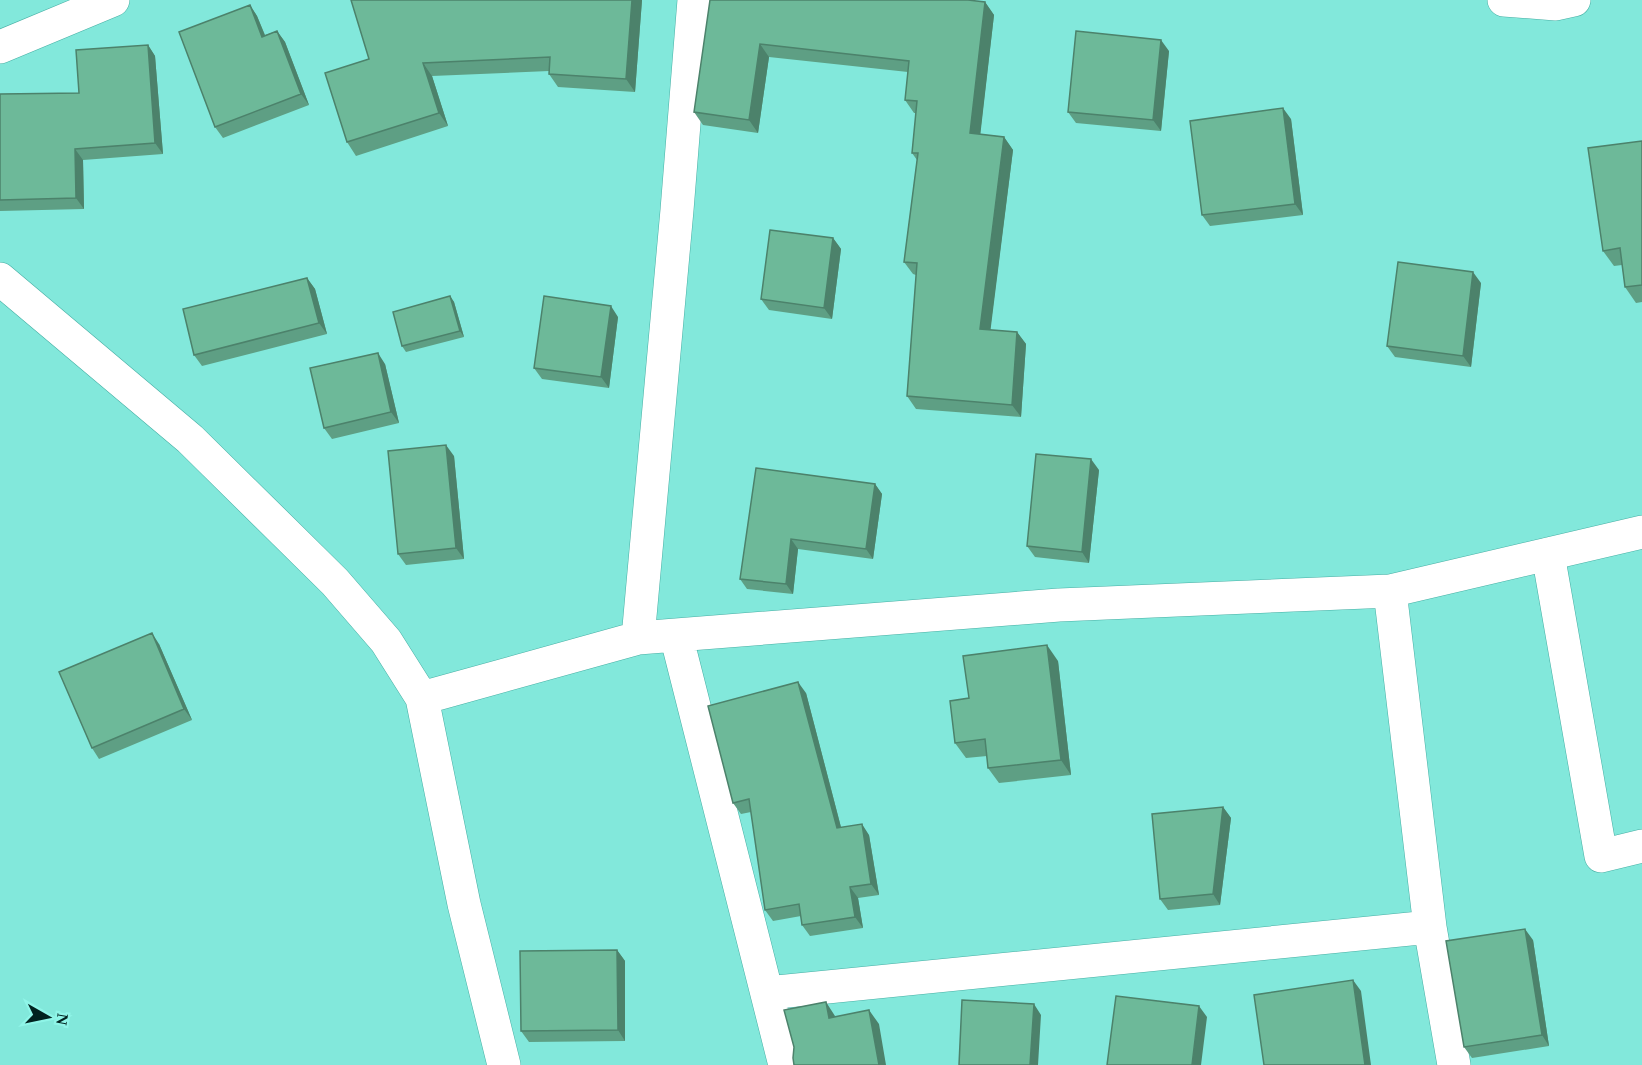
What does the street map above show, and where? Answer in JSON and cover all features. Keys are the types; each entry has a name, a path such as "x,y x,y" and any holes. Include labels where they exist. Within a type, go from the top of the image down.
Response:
{"street":[{"path":"0,47 112,0"},
{"path":"638,638 694,0"},
{"path":"1504,0 1562,1"},
{"path":"0,279 190,439 335,582 386,641 422,698 464,904 504,1065"},
{"path":"422,698 638,638 1059,605 1390,591 1642,532"},
{"path":"1548,554 1601,856 1642,846"},
{"path":"1390,591 1430,927 1454,1065"},
{"path":"676,635 784,1065"},
{"path":"767,993 1430,927"}],"building":[{"path":"351,0 632,0 626,79 549,74 550,57 423,63 439,113 347,142 325,73 369,59"},
{"path":"710,0 968,0 985,2 970,133 1004,137 980,329 1017,332 1012,405 907,396 917,263 904,262 918,153 912,153 917,101 905,100 909,61 760,44 749,120 694,112"},
{"path":"250,5 262,37 277,31 301,94 215,127 179,32"},
{"path":"1076,31 1161,40 1153,120 1068,112"},
{"path":"148,45 155,143 75,149 76,198 0,200 0,94 79,93 76,50"},
{"path":"1283,108 1295,204 1202,215 1190,121"},
{"path":"1642,141 1642,285 1625,287 1620,248 1603,251 1588,148"},
{"path":"770,230 833,238 824,308 761,299"},
{"path":"1398,262 1473,272 1463,356 1387,346"},
{"path":"307,278 319,323 194,355 183,309"},
{"path":"450,296 460,331 402,346 393,312"},
{"path":"544,296 611,306 601,377 534,368"},
{"path":"378,353 391,412 324,428 310,368"},
{"path":"446,445 456,548 398,554 388,451"},
{"path":"1036,454 1091,459 1082,552 1027,546"},
{"path":"756,468 875,484 866,549 791,539 786,584 740,579"},
{"path":"152,633 184,709 92,748 59,672"},
{"path":"1047,645 1061,760 988,768 985,739 955,743 950,701 969,698 963,656"},
{"path":"798,682 837,828 862,824 871,884 850,887 855,917 802,925 799,904 765,910 749,799 733,803 708,706"},
{"path":"1223,807 1213,894 1160,899 1152,814"},
{"path":"1525,929 1542,1035 1464,1047 1446,941"},
{"path":"617,950 618,1030 521,1031 520,951"},
{"path":"1353,980 1365,1065 1264,1065 1254,995"},
{"path":"1116,996 1199,1006 1192,1065 1107,1065"},
{"path":"962,1000 1034,1004 1030,1065 959,1065"},
{"path":"826,1002 829,1018 869,1010 879,1065 794,1065 794,1047 784,1010"}]}
